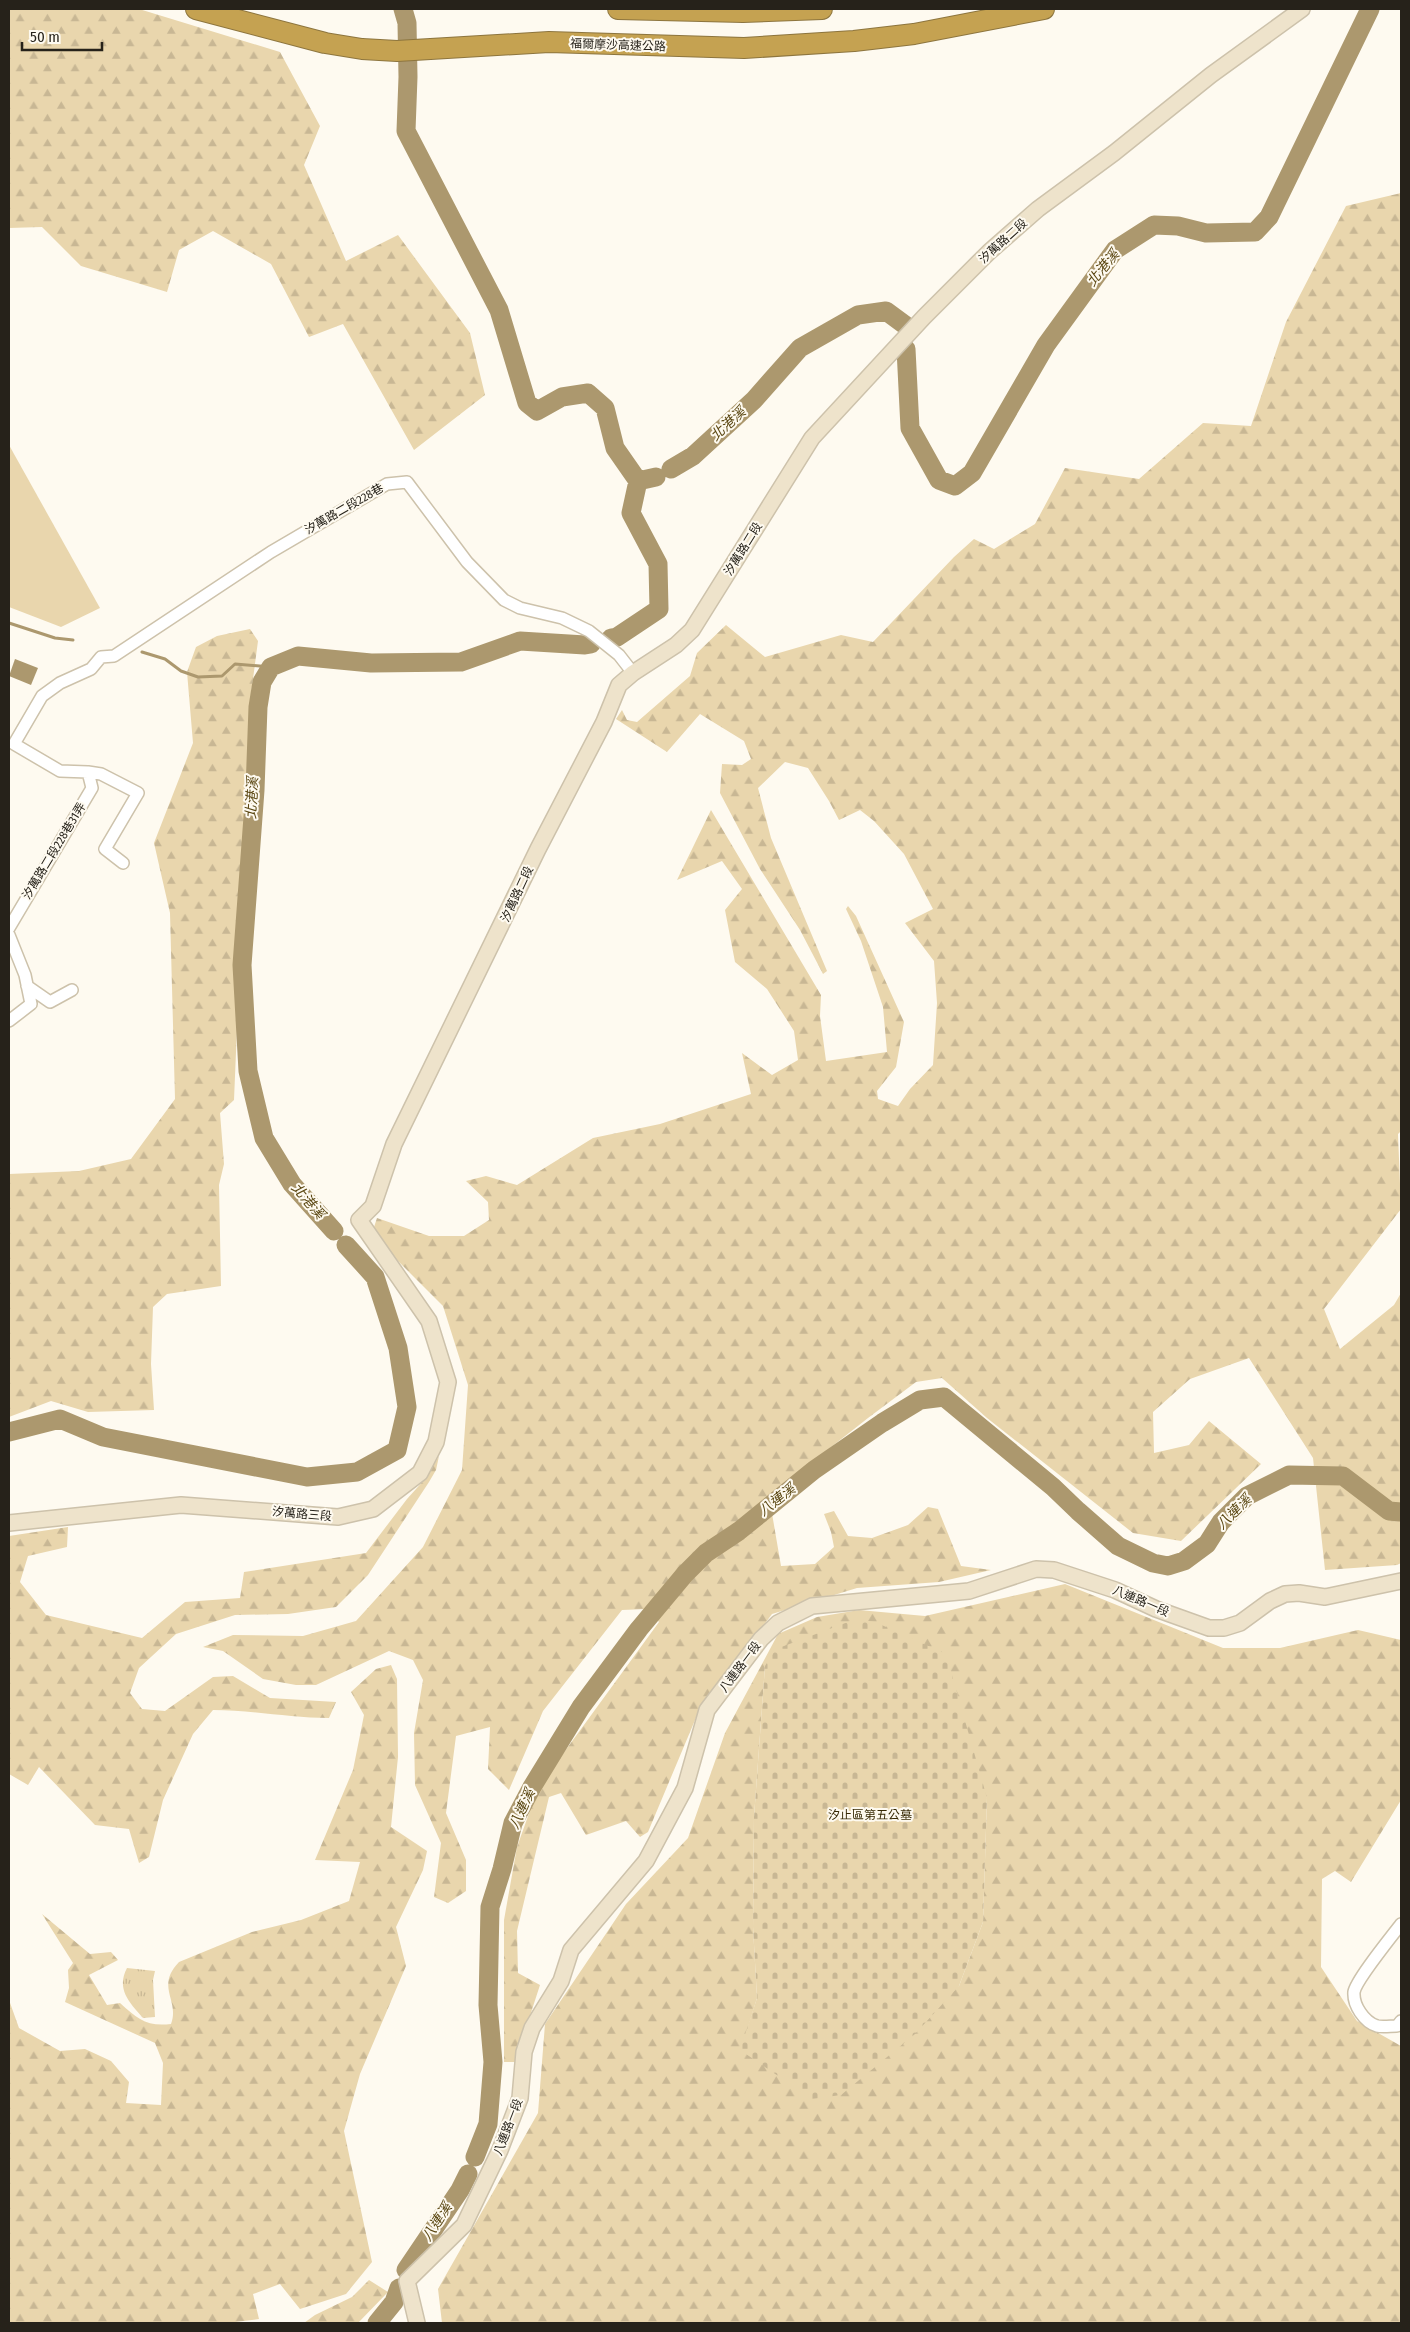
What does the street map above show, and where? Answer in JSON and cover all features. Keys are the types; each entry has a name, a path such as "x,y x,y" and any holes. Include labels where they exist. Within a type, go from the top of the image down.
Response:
{"highway":[{"name":"福爾摩沙高速公路","path":"196,9 325,43 362,49 397,50 549,42 744,48 845,42 914,34 1044,9"},
{"path":"618,9 743,12 822,9"}],"street":[{"name":"汐萬路二段","path":"360,1220 373,1206 394,1144 538,849 604,722 619,685 633,673 676,645 692,630 812,438 924,317 989,252 1038,208 1114,153 1210,75 1302,9"},
{"name":"汐萬路二段228巷","path":"11,748 42,696 60,683 91,669 101,658 114,656 271,552 387,484 407,482 467,562 504,600 520,608 562,618 589,631 619,656 633,673"},
{"path":"11,748 60,771 101,774 138,793 105,849 123,863"},
{"name":"汐萬路二段228巷31弄","path":"9,928 92,788 88,772"},
{"path":"9,935 26,974 31,1004 9,1021"},
{"path":"27,986 50,1002 72,990"},
{"name":"汐萬路三段","path":"9,1523 181,1505 338,1517 373,1509 420,1473 436,1442 448,1382 430,1321 360,1220"},
{"name":"八連路一段","path":"417,2323 408,2281 464,2225 500,2150 520,2098 524,2052 532,2028 561,1981 571,1950 646,1861 685,1788 707,1710 761,1639 778,1624 812,1606 969,1591 1036,1569 1054,1570 1115,1590 1156,1609 1209,1628 1224,1628 1240,1623 1285,1594 1299,1593 1325,1597 1401,1581"},
{"path":"1401,1924 1354,1992 1358,2009 1368,2021 1377,2026 1396,2026 1401,2021"}],"green space":[{"path":"9,9 139,9 280,52 320,126 304,165 346,261 398,235 470,333 485,395 414,450 343,324 309,337 271,264 213,231 179,250 167,292 81,266 42,227 9,228"},
{"path":"1401,193 1401,1131 1398,1134 1401,1209 1324,1309 1340,1349 1394,1305 1401,1293 1401,1563 1397,1565 1325,1570 1313,1458 1249,1358 1190,1379 1153,1412 1154,1453 1189,1445 1209,1421 1261,1464 1181,1541 1133,1533 987,1418 942,1378 916,1382 769,1496 781,1566 815,1564 834,1547 824,1514 834,1511 848,1536 872,1538 908,1525 928,1507 938,1509 961,1566 991,1570 939,1582 857,1588 772,1614 698,1713 648,1832 640,1837 626,1821 586,1835 561,1793 549,1797 517,1931 518,1973 540,1985 515,2062 504,2062 504,1920 517,1847 538,1788 659,1622 647,1609 622,1610 543,1711 509,1790 488,1769 490,1727 456,1736 446,1813 466,1860 466,1891 448,1903 434,1897 441,1843 415,1785 414,1733 423,1680 413,1660 389,1651 316,1685 296,1685 263,1679 223,1651 203,1647 233,1635 303,1636 356,1621 423,1547 462,1470 468,1385 443,1306 384,1247 373,1230 377,1218 429,1236 464,1236 489,1220 488,1202 466,1181 486,1176 517,1185 593,1138 660,1124 751,1094 742,1053 772,1075 798,1060 794,1031 767,989 735,962 725,910 742,889 722,861 677,880 711,810 821,995 820,1016 826,1061 887,1052 883,1007 861,941 846,909 848,906 856,916 904,1022 896,1067 877,1091 878,1099 898,1106 910,1089 933,1065 937,1003 934,961 905,923 933,909 904,854 874,821 860,810 839,820 808,768 785,762 758,788 771,838 827,971 823,974 800,930 760,869 720,793 722,764 742,765 751,759 744,741 700,714 667,752 616,719 622,710 627,720 637,722 690,676 697,653 726,625 765,657 841,635 873,642 954,557 974,539 994,549 1035,524 1065,468 1139,479 1203,423 1251,426 1286,322 1346,206"},
{"path":"9,445 100,608 61,627 9,607"},
{"path":"250,629 258,641 251,694 234,1100 220,1113 224,1164 219,1185 221,1286 167,1294 153,1307 151,1364 154,1410 88,1412 51,1401 9,1417 9,1174 79,1171 131,1159 175,1099 170,913 154,843 193,743 187,672 196,647 217,636"},
{"path":"439,1456 436,1470 429,1482 368,1575 336,1607 288,1614 235,1615 176,1634 139,1668 130,1693 142,1709 165,1711 213,1677 233,1676 270,1698 336,1702 329,1718 213,1710 193,1734 163,1800 149,1857 139,1863 129,1829 95,1825 39,1767 28,1785 9,1774 9,1536 68,1527 67,1547 28,1556 20,1582 46,1615 142,1638 185,1602 240,1598 244,1572 366,1553 407,1499 425,1479"},
{"path":"1065,1584 1223,1648 1280,1648 1358,1630 1401,1640 1401,1800 1351,1882 1335,1871 1322,1879 1321,1967 1357,2021 1401,2046 1401,2323 442,2323 438,2289 538,2113 545,2024 626,1904 688,1838 725,1733 778,1634 817,1617 859,1610 925,1616","holes":["765,1666 987,1798 983,1922 959,1986 741,2050 757,1998 753,1927 754,1817"]},
{"name":"汐止區第五公墓","path":"856,1619 875,1622 946,1654 987,1798 983,1922 959,1986 915,2034 841,2095 812,2099 740,2050 757,1998 753,1927 754,1817 765,1666 776,1649"},
{"path":"391,1665 397,1679 398,1757 391,1827 427,1851 423,1870 396,1927 406,1966 360,2074 344,2131 372,2262 346,2294 300,2309 280,2284 253,2294 259,2319 227,2323 9,2323 9,2000 19,2028 60,2051 85,2049 111,2061 129,2082 126,2103 161,2105 163,2063 155,2043 65,2002 69,1988 68,1970 73,1963 42,1914 90,1954 111,1952 118,1960 89,1975 107,2005 120,2003 143,2021 163,2025 171,2024 173,2008 168,1986 172,1971 179,1962 252,1932 301,1920 349,1901 360,1862 315,1860 353,1770 364,1715 351,1692 376,1669"},
{"path":"127,1968 155,1971 153,1980 155,2017 143,2018 129,2001 123,1982"},
{"path":"369,2280 388,2292 358,2323 304,2323 315,2315 352,2297"}],"shaded area":[{"path":"15,659 38,668 31,685 9,676"}],"waterway":[{"path":"403,9 407,23 406,131 499,310 527,403 537,411 562,397 588,393 605,408 615,448 638,481"},
{"name":"北港溪","path":"906,349 910,428 939,480 955,486 972,473 1046,345 1115,250 1154,225 1178,226 1206,233 1255,232 1269,217 1370,9"},
{"name":"北港溪","path":"671,469 693,456 754,400 800,348 858,315 886,311 905,325"},
{"name":"北港溪","path":"611,638 617,637 659,609 658,564 631,513 638,481 656,477"},
{"path":"9,623 55,638 73,640"},
{"name":"北港溪","path":"334,1231 292,1184 264,1138 248,1071 242,965 255,790 258,707 262,682 271,667 298,656 371,663 461,662 520,641 591,644"},
{"path":"142,652 165,659 181,671 198,677 222,676 235,664 271,667"},
{"name":"北港溪","path":"9,1432 60,1419 103,1437 307,1477 357,1472 397,1450 407,1407 398,1348 375,1277 346,1245"},
{"name":"八連溪","path":"475,2157 488,2124 493,2062 488,2005 490,1907 502,1869 513,1823 532,1787 581,1707 639,1629 685,1574 706,1553 739,1531 814,1470 882,1423 920,1400 944,1397 1053,1487 1118,1546 1153,1563 1168,1566 1184,1561 1207,1544 1221,1522 1247,1496 1289,1475 1343,1476 1389,1511 1401,1512"},
{"name":"八連溪","path":"406,2270 460,2190 468,2174"},
{"name":"八連溪","path":"377,2323 394,2302 399,2288"}]}
